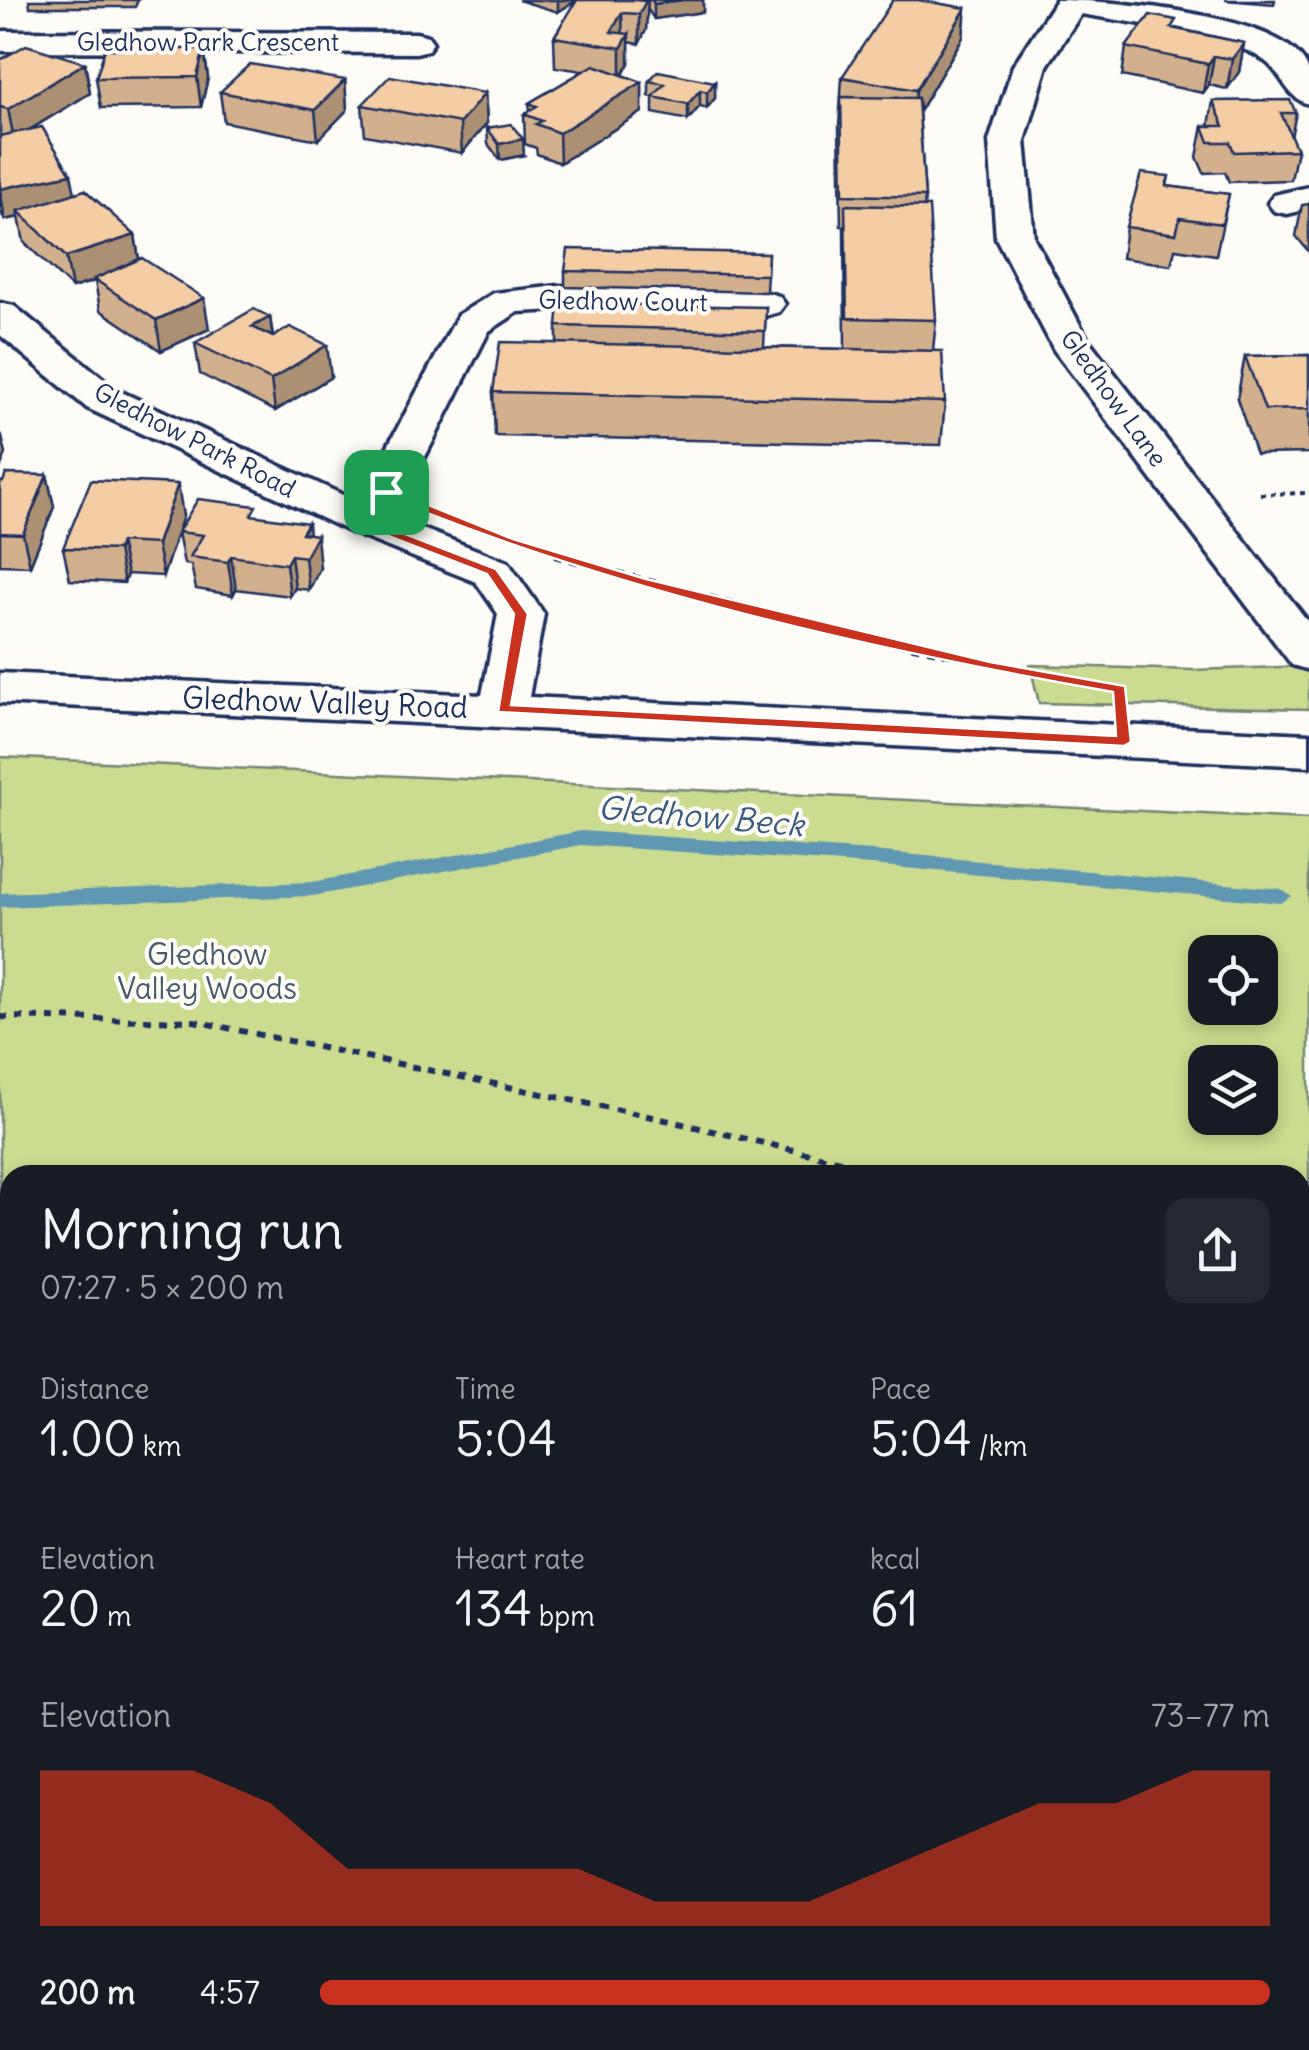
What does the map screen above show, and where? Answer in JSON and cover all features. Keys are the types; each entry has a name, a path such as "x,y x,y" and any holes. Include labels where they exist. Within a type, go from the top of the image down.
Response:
{"street":[{"path":"1073,1 1219,29 1276,53 1309,92"},
{"name":"Gledhow Lane","path":"1073,1 1030,66 1007,140 1015,238 1068,341 1309,655"},
{"name":"Gledhow Park Crescent","path":"0,41 416,44"},
{"name":"Gledhow Court","path":"370,524 472,324 508,302 559,298 766,304"},
{"name":"Gledhow Park Road","path":"0,315 102,399 370,524 492,572 521,614 503,709"},
{"path":"1262,593 1309,586"},
{"name":"Gledhow Valley Road","path":"0,688 1309,750"}],"path":[{"path":"547,554 830,630 1064,679"},
{"path":"0,1017 194,1021 657,1118 856,1165"}],"green space":[{"path":"1030,665 1193,670 1309,666 1309,709 1039,703"},
{"name":"Gledhow Valley Woods","path":"0,757 1309,819 1309,1165 0,1165"}],"building":[{"path":"577,0 646,1 639,14 622,13 611,32 629,34 621,48 554,37"},
{"path":"893,0 966,8 916,90 842,77"},
{"path":"1150,15 1176,20 1171,28 1244,43 1232,59 1214,56 1208,64 1126,47"},
{"path":"26,45 85,63 8,109 0,107 0,60"},
{"path":"105,49 204,49 197,77 96,78"},
{"path":"250,64 345,80 315,110 220,92"},
{"path":"594,65 642,82 559,133 536,124 542,121 524,114 537,106 529,103"},
{"path":"658,71 715,82 707,92 700,90 688,104 653,97 665,84 649,81"},
{"path":"390,76 485,93 460,123 362,105"},
{"path":"841,97 918,98 925,197 843,195"},
{"path":"1290,100 1296,113 1281,113 1297,150 1234,152 1230,142 1209,142 1203,126 1224,126 1213,101"},
{"path":"511,124 523,139 499,144 487,128"},
{"path":"42,127 71,174 0,189 0,136"},
{"path":"1141,173 1169,176 1166,186 1229,194 1222,224 1180,218 1176,234 1126,227"},
{"path":"85,190 135,235 66,257 18,211"},
{"path":"845,205 929,207 936,320 847,318"},
{"path":"568,249 768,253 767,275 565,271"},
{"path":"142,258 204,298 156,320 94,279"},
{"path":"559,303 766,307 765,331 557,326"},
{"path":"254,309 270,317 252,327 273,337 290,327 327,345 271,380 195,343"},
{"path":"500,342 942,351 945,402 493,392"},
{"path":"1309,355 1309,409 1265,410 1245,356"},
{"path":"6,474 47,475 23,534 0,533 0,482"},
{"path":"91,480 178,484 157,544 120,542 118,550 63,548"},
{"path":"198,499 256,506 251,515 308,523 302,533 317,535 305,557 291,555 286,564 231,556 228,562 190,557 203,535 178,532"}],"waterway":[{"name":"Gledhow Beck","path":"0,900 313,889 581,838 872,858 1281,896"}],"route":[{"path":"386,492 509,542 642,582 990,666 1120,689 1124,742 503,709 521,614 492,572 370,524 386,492"}]}
